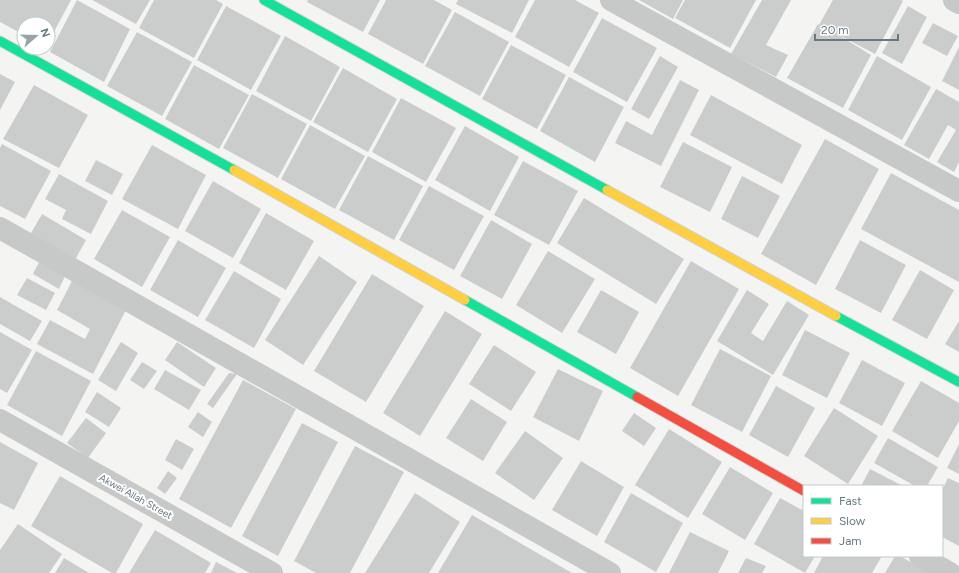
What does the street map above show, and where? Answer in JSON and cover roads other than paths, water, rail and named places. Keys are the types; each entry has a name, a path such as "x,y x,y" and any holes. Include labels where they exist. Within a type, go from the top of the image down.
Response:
{"street":[{"path":"264,0 812,303 959,382"},
{"path":"611,0 959,191"},
{"path":"954,0 959,3"},
{"path":"0,41 334,226 803,490"},
{"path":"0,228 610,573"},
{"name":"Akwei Allah Street","path":"0,420 272,573"},
{"path":"922,557 950,573"}]}
